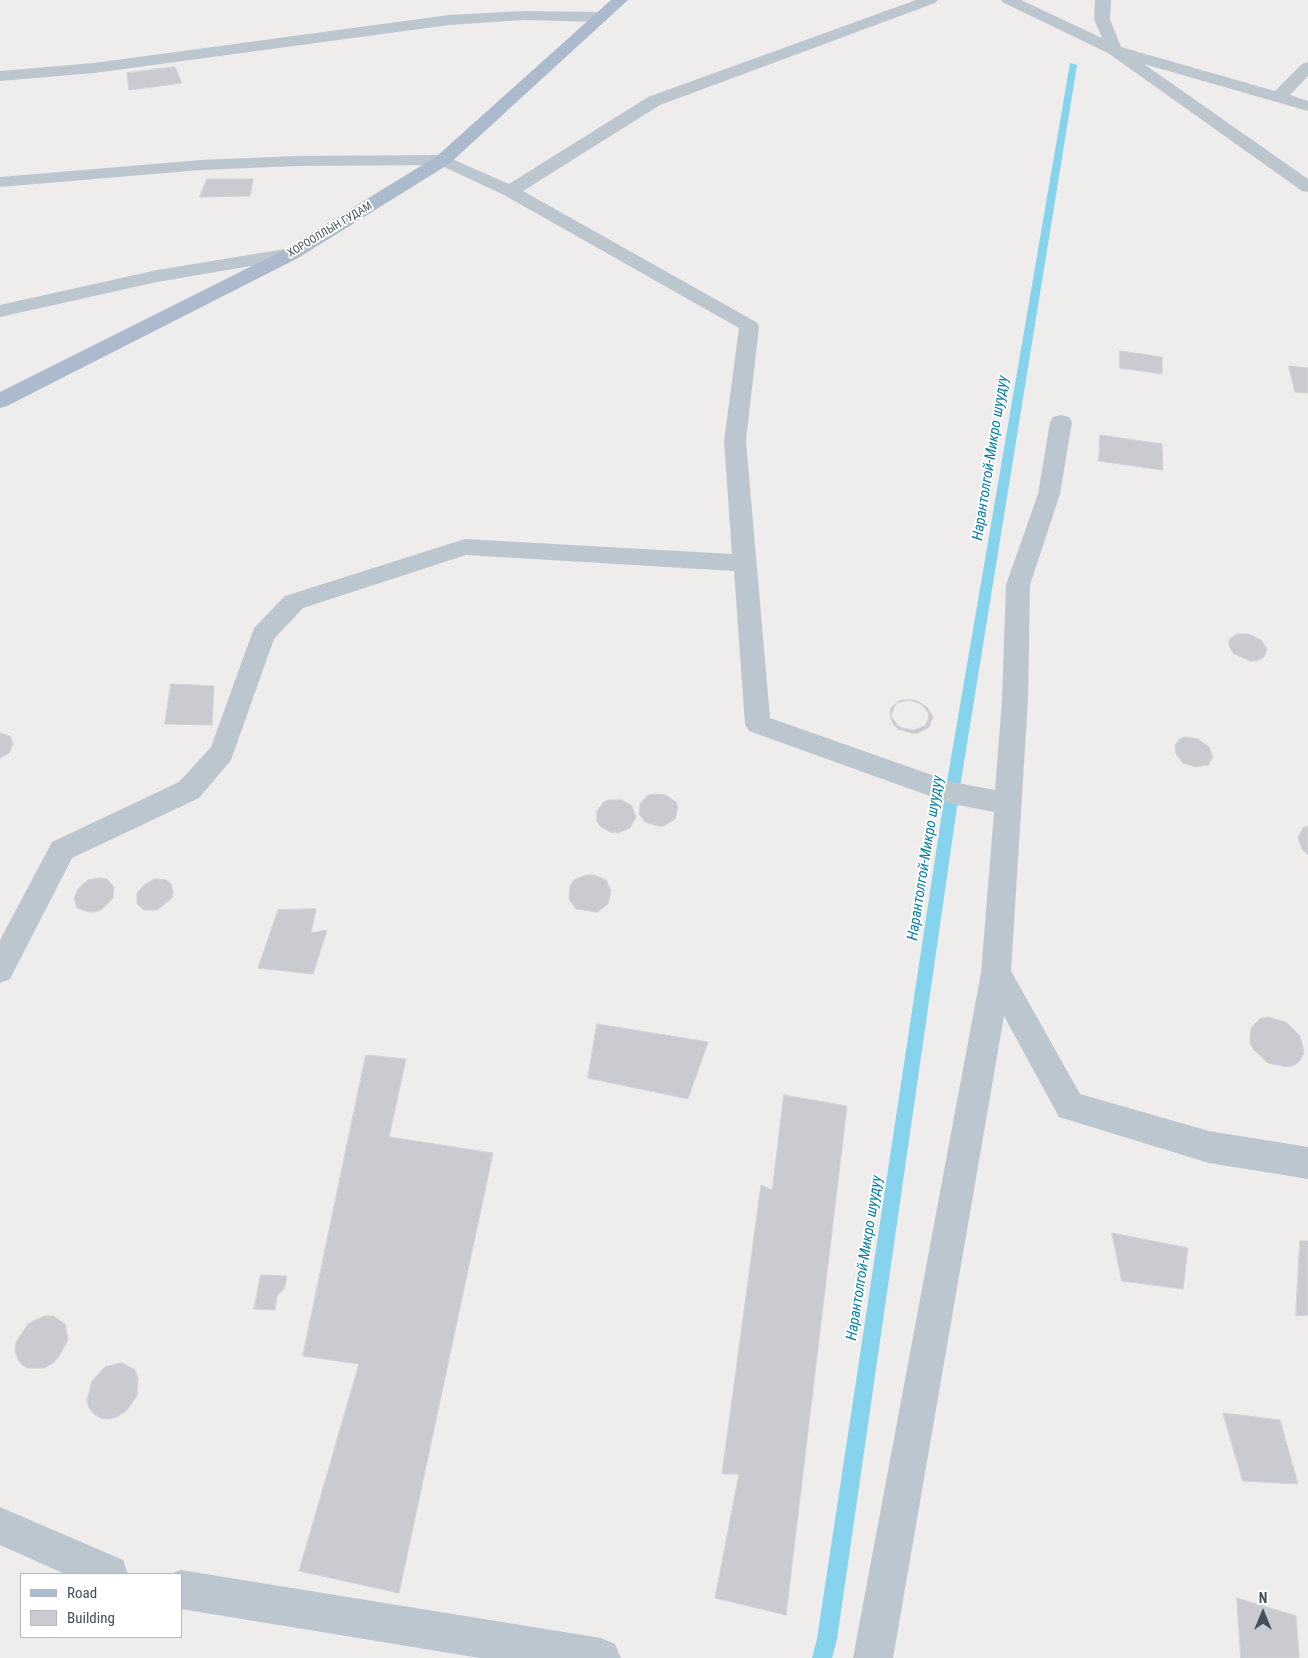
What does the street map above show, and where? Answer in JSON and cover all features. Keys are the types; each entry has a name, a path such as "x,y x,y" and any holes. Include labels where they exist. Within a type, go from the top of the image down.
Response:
{"main road":[{"name":"ХОРООЛЛЫН ГУДАМ","path":"0,400 291,254 443,160 620,0"}],"street":[{"path":"510,191 654,101 930,0"},
{"path":"1009,0 1114,50 1308,106"},
{"path":"1103,0 1102,19 1114,50 1308,186"},
{"path":"0,76 114,65 397,28 440,19 520,14 601,17"},
{"path":"1278,98 1308,67"},
{"path":"0,182 268,162 443,160 510,191 749,326 735,441 758,724 952,793 1008,804"},
{"path":"0,312 157,276 291,254"},
{"path":"873,1658 996,973 1016,700 1018,586 1050,494 1061,422"},
{"path":"0,969 62,850 190,790 222,752 263,635 294,602 466,547 744,563"},
{"path":"996,973 1070,1106 1208,1147 1308,1163"},
{"path":"0,1526 108,1573"},
{"path":"182,1589 602,1658"}],"building":[{"path":"175,67 182,83 129,90 127,73"},
{"path":"207,179 253,179 250,196 200,197"},
{"path":"1120,351 1162,357 1162,374 1120,368"},
{"path":"1289,366 1308,368 1308,393 1295,392"},
{"path":"1100,435 1162,444 1163,470 1099,461"},
{"path":"1237,634 1249,634 1261,640 1267,649 1264,657 1256,661 1250,661 1233,653 1229,640"},
{"path":"171,684 214,686 212,725 165,724"},
{"path":"901,700 915,700 927,707 933,717 929,727 918,733 898,729 893,724 890,713 891,708"},
{"path":"909,700 921,704 928,712 929,717 925,726 914,730 902,728 897,725 891,716 897,703"},
{"path":"0,733 10,736 13,744 9,753 0,758"},
{"path":"1185,737 1198,739 1209,747 1213,757 1208,765 1196,767 1183,763 1176,754 1175,745 1180,739"},
{"path":"653,794 666,795 676,802 678,808 675,819 664,826 645,822 639,814 640,804 647,796"},
{"path":"622,800 632,806 636,817 630,828 618,833 610,832 600,826 597,821 597,811 604,802"},
{"path":"1308,826 1308,855 1302,849 1298,837 1303,828"},
{"path":"587,875 594,875 606,880 611,891 608,904 597,912 576,909 569,899 570,886 574,880"},
{"path":"107,879 114,887 113,898 102,909 95,912 77,908 74,899 78,889 88,880"},
{"path":"155,879 166,880 171,884 172,898 157,910 144,910 137,904 137,893 144,885"},
{"path":"316,909 311,933 327,930 313,974 258,968 278,910"},
{"path":"1268,1017 1286,1022 1300,1036 1304,1053 1295,1065 1287,1067 1268,1063 1254,1050 1250,1043 1251,1028 1260,1019"},
{"path":"597,1024 708,1042 688,1099 588,1078"},
{"path":"366,1055 406,1059 389,1137 493,1153 399,1593 299,1571 359,1364 303,1356"},
{"path":"784,1095 847,1106 786,1615 715,1598 739,1474 722,1474 761,1185 772,1190"},
{"path":"1112,1233 1188,1248 1183,1289 1122,1281"},
{"path":"1300,1241 1308,1241 1308,1315 1296,1316"},
{"path":"261,1275 287,1276 284,1289 277,1296 275,1310 254,1309"},
{"path":"45,1316 53,1316 65,1324 68,1340 53,1363 44,1368 28,1368 22,1365 18,1359 15,1351 16,1342 28,1324"},
{"path":"122,1363 135,1370 138,1378 137,1396 126,1411 117,1417 101,1418 89,1408 87,1400 92,1381 105,1367"},
{"path":"1223,1413 1280,1420 1298,1484 1243,1481"},
{"path":"1237,1598 1296,1616 1299,1658 1241,1658"}],"waterway":[{"name":"Нарантолгой-Микро шуудуу","path":"822,1658 827,1639 952,793 1073,65"}]}
